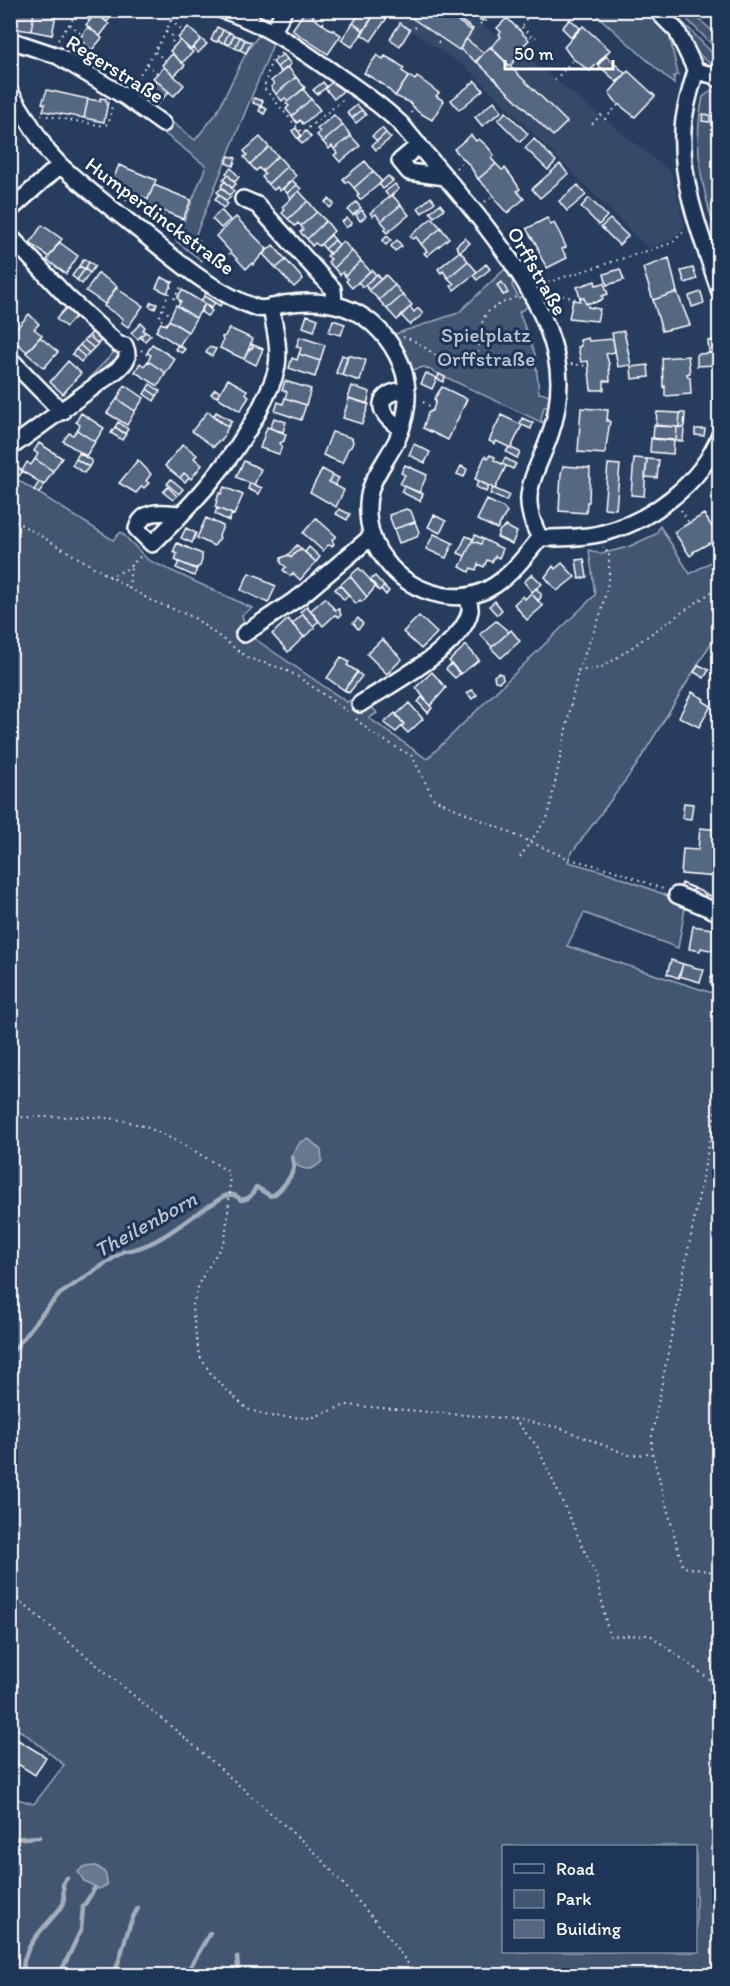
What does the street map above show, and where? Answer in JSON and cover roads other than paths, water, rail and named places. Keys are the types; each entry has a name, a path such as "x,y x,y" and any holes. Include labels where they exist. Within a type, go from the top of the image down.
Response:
{"street":[{"name":"Orffstraße","path":"222,10 273,32 357,88 396,118 507,253 524,293 550,335 559,380 555,420 533,472 529,492 529,508 540,538"},
{"path":"273,32 284,10"},
{"path":"656,10 677,32 696,71 683,130 686,173 698,226 720,292"},
{"name":"Regerstraße","path":"10,40 51,52 126,97 163,124"},
{"path":"696,71 712,75 720,80"},
{"name":"Humperdinckstraße","path":"10,92 48,152 60,165 85,188 195,274 250,305 262,309 315,301 334,304 362,316 388,340 399,358 407,390"},
{"path":"419,145 400,161 409,172 445,177"},
{"path":"10,210 60,165"},
{"path":"243,199 256,205 333,289 334,304"},
{"path":"10,236 105,332 118,344 125,346 128,356 127,362 117,370 10,448"},
{"path":"182,514 231,457 248,430 273,381 277,366 277,348 271,307"},
{"path":"10,359 62,412"},
{"path":"400,428 388,418 381,404 387,394 407,390 407,404 400,428 396,440 381,463 370,487 368,514 372,536 378,551 402,579 425,592 467,597 487,590 511,575 540,538 574,538 600,534 655,511 679,492 693,477 720,435"},
{"path":"244,634 301,596 372,536"},
{"path":"360,704 377,702 454,636 464,625 470,611 467,597"},
{"path":"677,895 720,913"}],"waterway":[{"name":"Theilenborn","path":"10,1355 60,1294 124,1251 148,1245 159,1239 224,1196 232,1195 241,1200 247,1199 256,1187 271,1196 278,1192 293,1171 292,1157"},
{"path":"10,1839 39,1837"},
{"path":"23,1976 24,1961 31,1944 64,1903 63,1883 67,1878"},
{"path":"59,1976 81,1930 83,1907 95,1888"},
{"path":"113,1976 130,1924 138,1908"},
{"path":"185,1976 210,1933"},
{"path":"237,1957 239,1976"}],"park label":[{"name":"Spielplatz Orffstraße","path":"486,347"}]}
